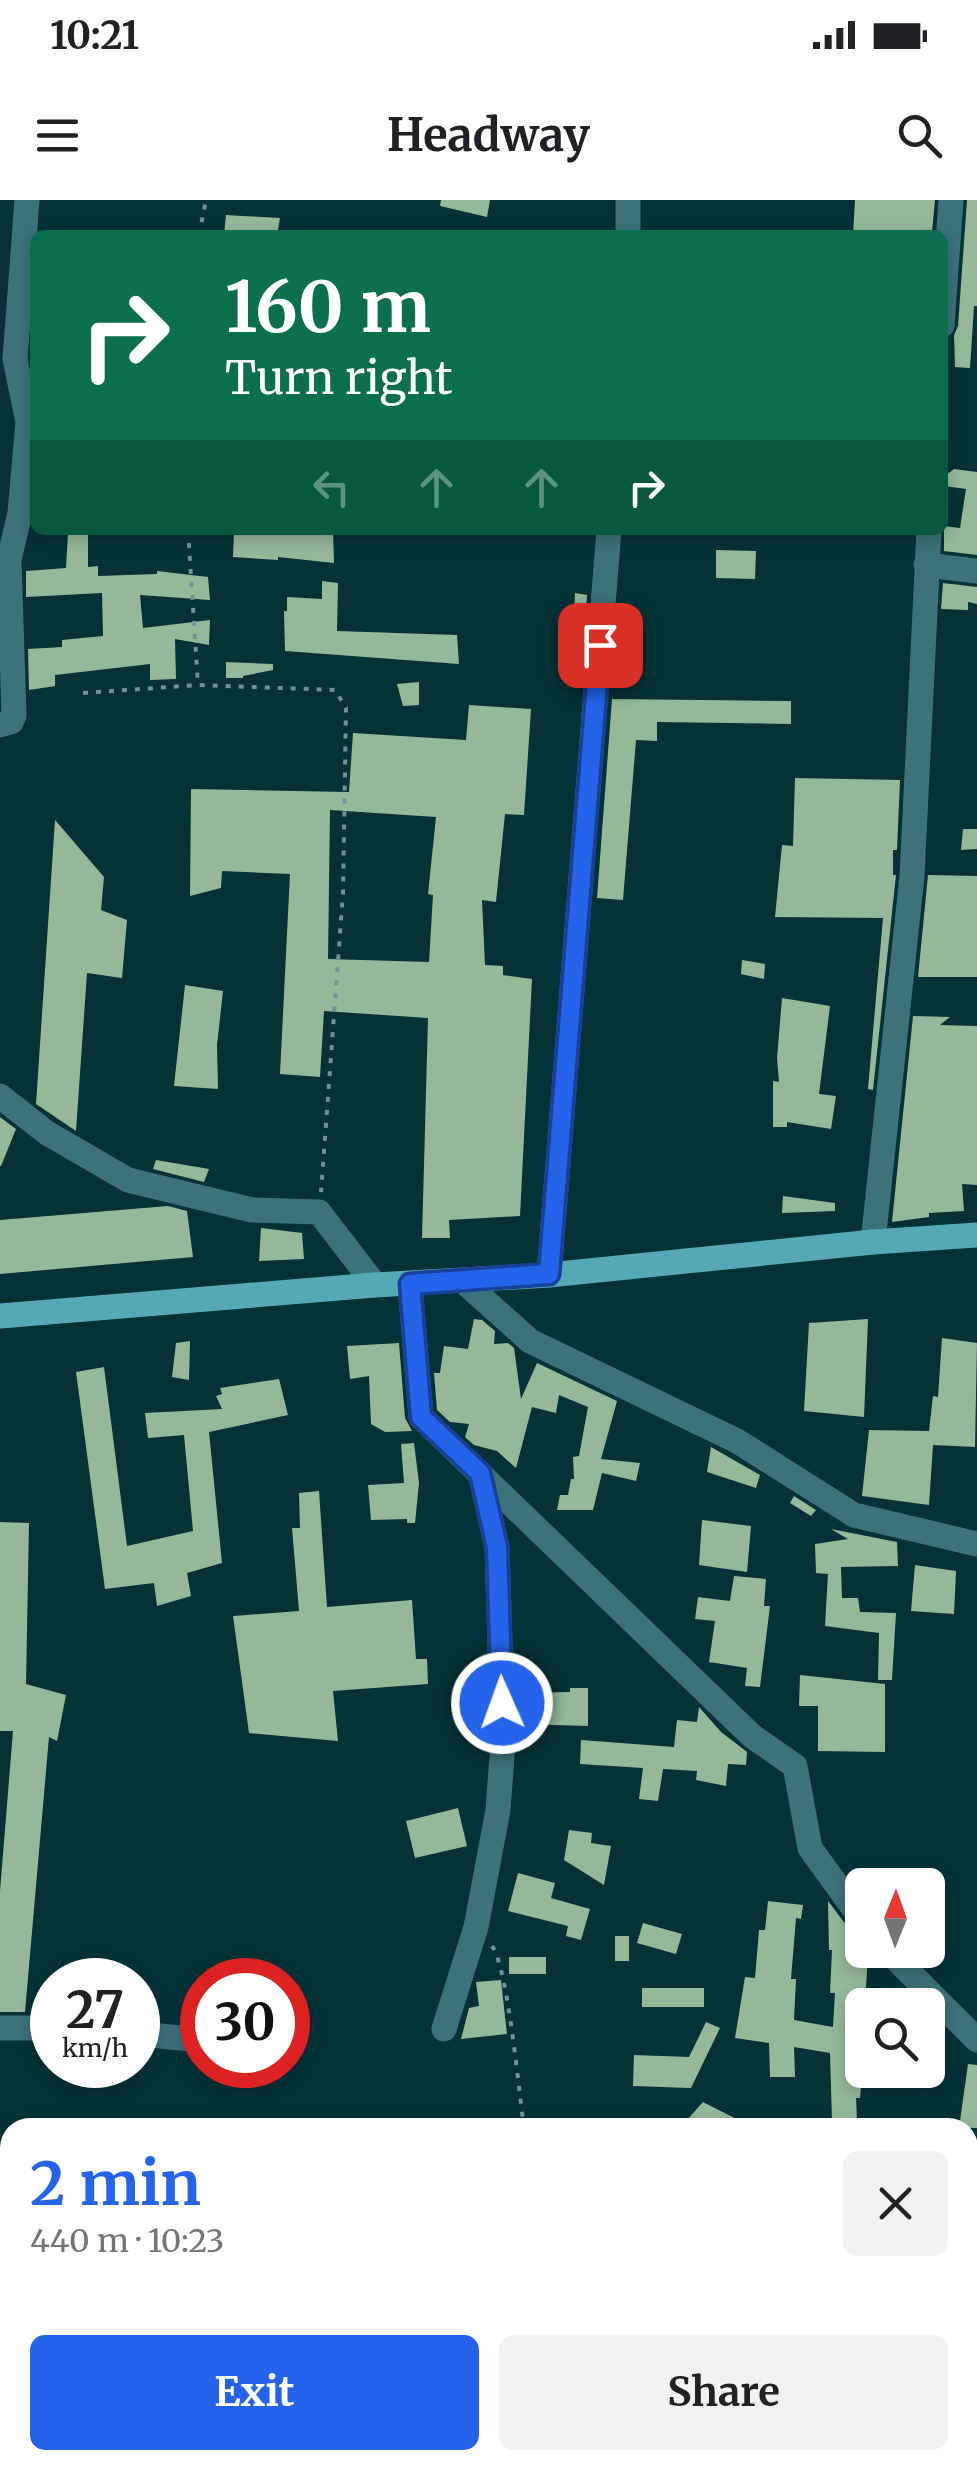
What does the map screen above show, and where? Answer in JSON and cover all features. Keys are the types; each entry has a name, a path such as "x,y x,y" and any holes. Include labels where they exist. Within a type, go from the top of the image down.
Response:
{"main road":[{"path":"0,1316 375,1284 549,1274 977,1235"}],"street":[{"path":"0,726 11,722 14,715 9,560 20,513 28,422 15,359 27,200"},
{"path":"628,200 628,230"},
{"path":"948,242 951,200"},
{"path":"549,1274 609,535"},
{"path":"873,1242 912,876 929,535"},
{"path":"926,565 977,571"},
{"path":"0,1096 47,1133 128,1180 252,1210 319,1212 375,1284"},
{"path":"462,1281 530,1341 737,1440 854,1515 977,1544"},
{"path":"410,1284 421,1417 752,1736 796,1766 810,1848 845,1896"},
{"path":"444,2029 476,1927 498,1810 503,1742 497,1547 480,1473"},
{"path":"905,1968 977,2040"},
{"path":"0,2028 30,2028"}],"path":[{"path":"200,230 206,200"},
{"path":"188,535 198,685"},
{"path":"83,693 198,685 335,690 346,708 343,893 319,1212"},
{"path":"476,1927 497,1951 522,2118"}],"building":[{"path":"441,200 490,200 487,217 440,206"},
{"path":"855,200 935,200 932,230 853,230"},
{"path":"967,200 977,200 977,306 970,368 955,367 954,335 958,326"},
{"path":"226,215 280,218 278,230 224,230"},
{"path":"954,469 977,472 977,555 944,551 948,526 960,528 966,489 948,486 948,474"},
{"path":"68,535 88,535 88,567 98,566 98,576 157,571 208,577 210,600 140,595 143,628 210,620 209,645 175,639 176,679 150,680 150,664 55,675 55,686 29,690 28,649 62,647 62,640 103,636 102,593 26,597 26,571 66,568"},
{"path":"234,535 333,535 334,563 233,557"},
{"path":"716,550 756,551 755,579 716,578"},
{"path":"322,581 338,583 337,631 457,635 459,664 285,651 287,597 322,599"},
{"path":"943,583 977,587 977,604 968,602 968,610 941,609"},
{"path":"575,593 587,595 585,621 574,619"},
{"path":"226,662 273,664 273,670 226,678"},
{"path":"419,682 419,705 403,706 397,684"},
{"path":"612,699 791,701 791,724 657,722 657,741 636,740 623,900 597,898"},
{"path":"469,705 531,709 524,815 505,814 496,902 482,900 485,965 503,966 503,975 532,979 520,1216 449,1220 450,1238 422,1238 428,1018 324,1011 320,1077 280,1074 290,874 222,871 221,888 190,896 191,789 349,792 353,733 466,740","holes":["330,810 436,817 428,894 433,895 429,962 328,959"]},
{"path":"795,778 900,780 897,850 893,850 896,875 873,1090 868,1089 883,918 775,917 782,845 793,846"},
{"path":"55,820 104,877 101,910 127,920 122,978 87,973 76,1131 36,1104"},
{"path":"963,829 977,829 977,849 961,850"},
{"path":"928,875 977,876 977,977 918,977"},
{"path":"742,960 765,964 764,979 741,974"},
{"path":"185,985 223,991 217,1045 218,1089 174,1086"},
{"path":"782,998 830,1006 819,1094 836,1096 831,1129 787,1122 787,1127 773,1127 773,1081 779,1082"},
{"path":"913,1016 950,1017 940,1025 977,1026 977,1185 962,1184 964,1211 929,1213 929,1217 892,1222"},
{"path":"0,1117 16,1129 1,1166 0,1166"},
{"path":"156,1160 209,1169 204,1182 153,1169"},
{"path":"783,1196 835,1203 835,1211 782,1213"},
{"path":"168,1206 187,1211 193,1257 0,1274 0,1220"},
{"path":"261,1228 302,1233 304,1259 259,1261"},
{"path":"474,1319 482,1320 495,1331 494,1344 508,1343 514,1348 521,1399 537,1363 617,1401 601,1459 640,1463 636,1481 602,1473 593,1510 557,1510 560,1495 568,1495 574,1479 573,1457 579,1456 588,1407 559,1395 556,1413 532,1407 516,1468 497,1451 474,1445 465,1437 469,1424 450,1422 437,1410 434,1373 440,1373 444,1346 468,1349"},
{"path":"868,1319 864,1417 804,1411 809,1323"},
{"path":"942,1338 977,1343 975,1447 933,1445 929,1505 862,1496 869,1430 929,1431 933,1396 938,1397"},
{"path":"190,1341 189,1380 172,1377 176,1343"},
{"path":"399,1343 405,1418 412,1431 385,1432 371,1424 369,1376 350,1379 347,1346"},
{"path":"104,1367 127,1546 193,1531 184,1435 148,1438 145,1413 222,1409 216,1396 222,1394 220,1388 279,1379 288,1415 209,1432 222,1563 187,1573 191,1596 157,1606 154,1583 105,1589 76,1372"},
{"path":"414,1443 419,1483 415,1523 407,1523 407,1519 371,1520 368,1485 404,1483 401,1444"},
{"path":"711,1447 760,1475 756,1488 707,1472"},
{"path":"319,1491 327,1607 412,1600 416,1659 427,1659 428,1684 333,1691 338,1741 249,1733 233,1616 299,1611 292,1528 300,1528 299,1493"},
{"path":"794,1496 816,1510 811,1516 790,1503"},
{"path":"702,1520 751,1526 747,1572 699,1565"},
{"path":"0,1522 29,1523 26,1684 66,1695 57,1741 49,1737 25,2012 0,2012 0,1891 13,1731 0,1731"},
{"path":"831,1529 897,1542 898,1566 841,1567 842,1598 858,1598 860,1612 896,1613 892,1680 878,1680 879,1633 825,1626 828,1574 816,1573 815,1544 848,1539"},
{"path":"915,1565 956,1571 954,1614 911,1611"},
{"path":"734,1576 766,1579 764,1606 770,1606 760,1687 745,1686 747,1668 709,1662 715,1621 695,1619 698,1597 730,1601"},
{"path":"800,1675 885,1684 885,1752 818,1751 818,1706 799,1706"},
{"path":"570,1688 588,1688 588,1726 519,1724 518,1693 570,1692"},
{"path":"699,1707 721,1732 747,1752 746,1765 728,1764 726,1786 696,1780 697,1771 663,1769 658,1801 639,1799 643,1768 580,1764 581,1740 674,1747 677,1720 697,1722"},
{"path":"458,1808 467,1846 415,1858 406,1821"},
{"path":"569,1830 592,1833 591,1843 611,1846 604,1885 564,1860"},
{"path":"518,1873 555,1883 551,1898 590,1909 581,1940 566,1936 568,1926 508,1911"},
{"path":"768,1901 803,1905 801,1919 796,1918 791,1979 796,1979 794,2020 833,2027 835,1993 830,1993 828,1901 845,1923 845,1968 867,1968 866,1988 845,1988 845,2088 861,2088 860,2098 856,2098 857,2118 832,2118 830,2053 794,2047 795,2077 770,2077 769,2043 735,2038 745,1977 755,1978 759,1930 765,1930"},
{"path":"643,1923 682,1934 676,1954 637,1943"},
{"path":"615,1936 629,1936 629,1961 615,1961"},
{"path":"509,1957 546,1957 546,1974 509,1974"},
{"path":"501,1980 507,2034 461,2039 469,2008 479,2006 476,1982"},
{"path":"642,1988 704,1988 704,2007 642,2007"},
{"path":"706,2022 720,2028 691,2088 633,2086 634,2055 689,2057"},
{"path":"968,2064 977,2065 977,2118 960,2118"},
{"path":"703,2102 734,2118 689,2118"}],"route":[{"path":"502,1703 497,1547 480,1473 421,1417 410,1284 549,1274 600,645"}]}
